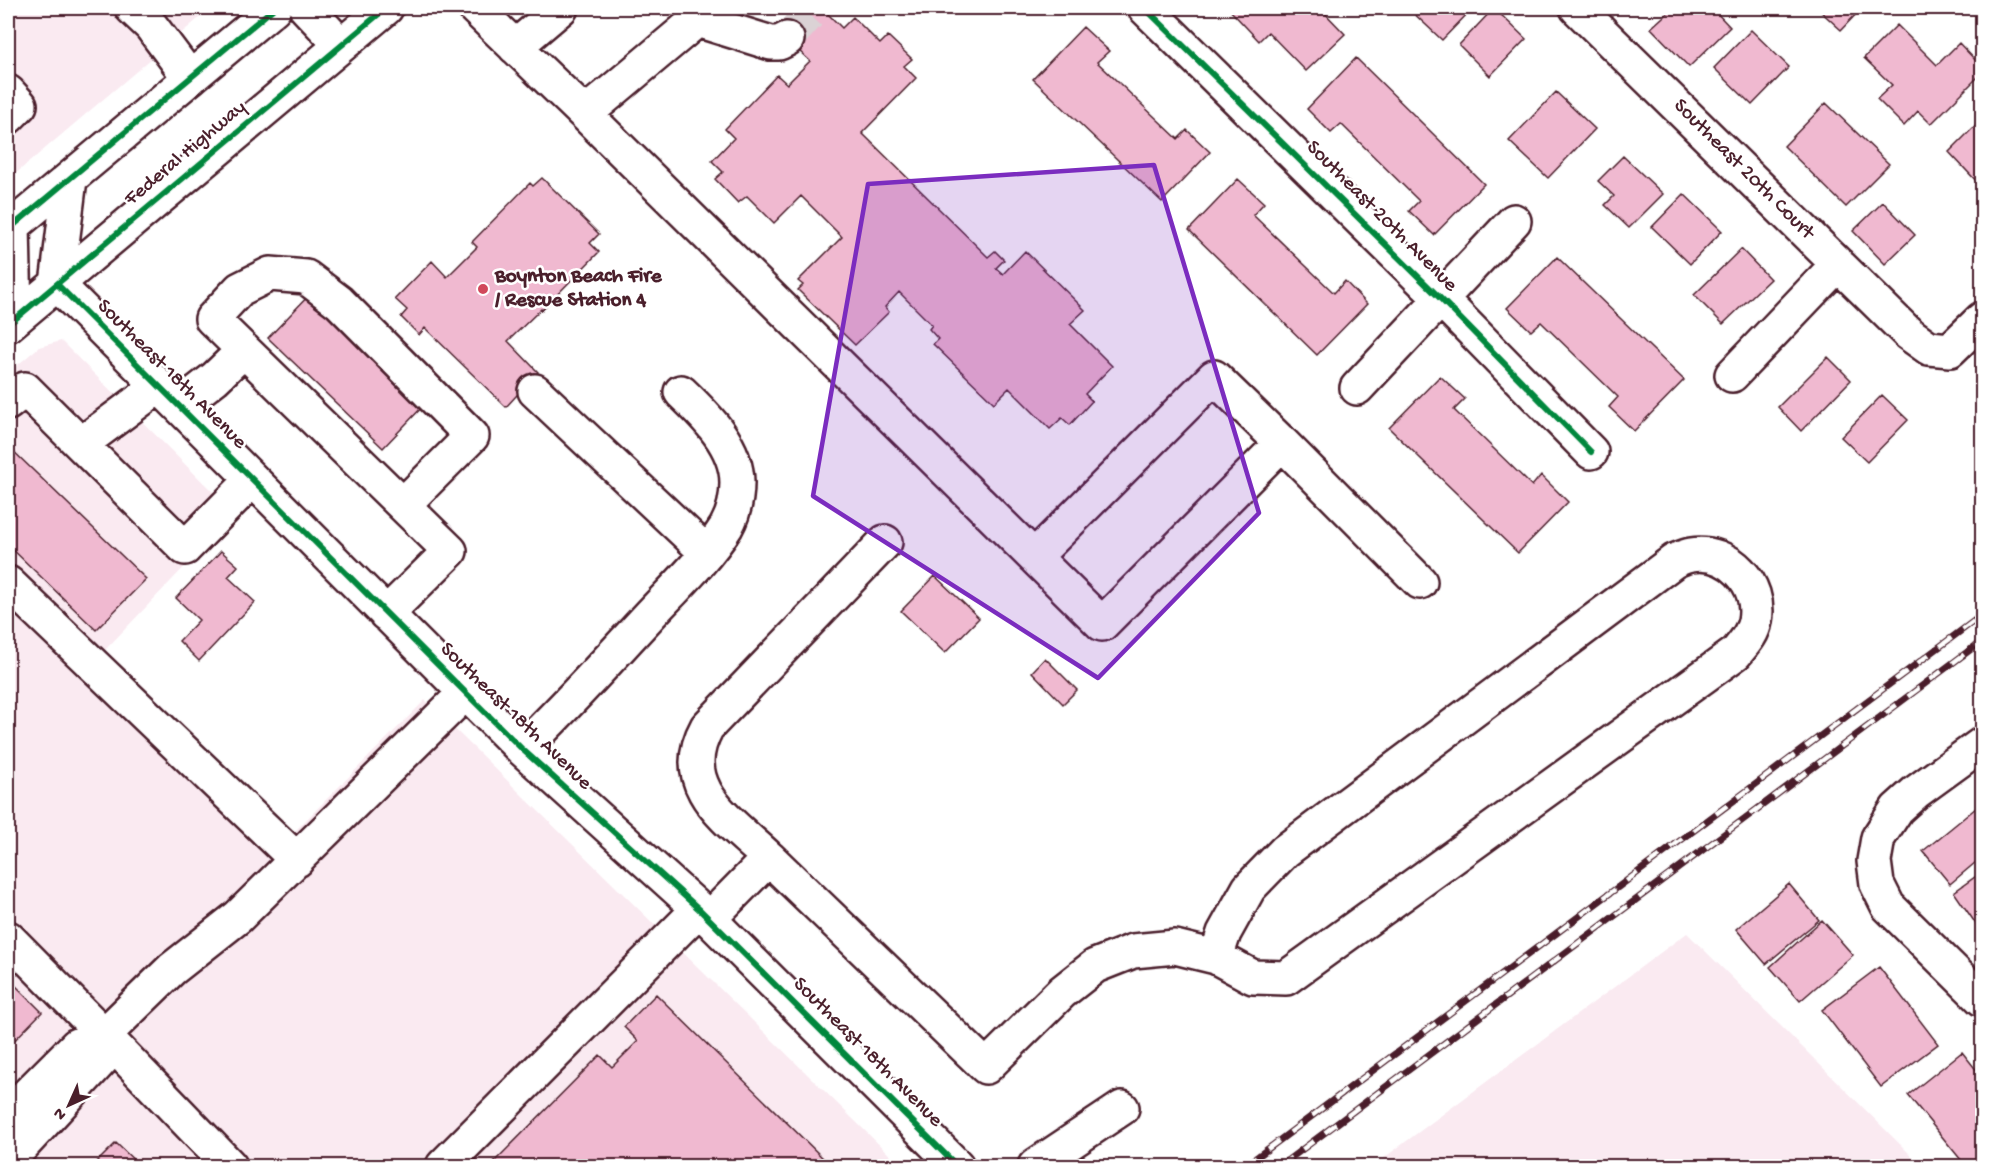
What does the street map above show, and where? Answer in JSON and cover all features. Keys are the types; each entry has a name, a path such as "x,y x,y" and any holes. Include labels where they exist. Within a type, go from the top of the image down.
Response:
{"street":[{"path":"132,8 151,26 190,78"},
{"path":"11,322 9,225 70,179 274,8"},
{"path":"306,8 341,45"},
{"name":"Federal Highway","path":"11,322 386,8"},
{"path":"476,8 1102,624 1282,443"},
{"path":"514,46 561,8"},
{"name":"Southeast 20th Avenue","path":"1145,8 1441,299 1591,452"},
{"name":"Southeast 20th Court","path":"1577,8 1908,333 1929,348 1950,350 1983,319"},
{"path":"585,114 700,14 771,44 787,39"},
{"path":"8,92 20,105 8,117"},
{"path":"57,284 70,179"},
{"path":"1358,388 1514,221"},
{"path":"1732,375 1838,264"},
{"path":"387,614 450,551 212,319 240,289 270,274 306,277 339,302 472,436 403,505"},
{"name":"Southeast 18th Avenue","path":"57,284 522,749 704,914 957,1167"},
{"path":"81,444 169,396 215,378 244,350"},
{"path":"1034,557 1214,377 1420,582"},
{"path":"8,403 26,389 185,548 252,480"},
{"path":"535,391 706,552"},
{"path":"522,749 555,717 706,552 726,526 736,504 737,480 732,459 723,438 708,418 681,392"},
{"path":"885,542 707,727 699,742 696,768 704,793 986,1067 1062,992 1095,966 1133,951 1175,947 1216,957 1253,977 1286,978 1726,660 1748,639 1755,623 1754,596 1741,572 1727,561 1709,555 1691,555 1674,561 1285,851 1249,888 1224,933 1216,957"},
{"path":"8,583 297,860"},
{"path":"8,1114 77,1045 104,1035 172,969 238,917 465,693"},
{"path":"1983,744 1916,792 1898,809 1878,838 1874,861 1877,884 1888,906 1983,999"},
{"path":"443,1167 704,914 769,858"},
{"path":"8,939 104,1035 230,1167"},
{"path":"8,1161 106,1055 104,1035"},
{"path":"1035,1167 1122,1108"}],"highlighted area":[{"path":"1154,165 1259,513 1098,678 813,496 868,184"}],"shaded area":[{"path":"8,8 211,8 8,180"},
{"path":"61,341 235,514 105,650 293,833 425,700 901,1166 8,1166 8,373 39,347"},
{"path":"1687,933 1922,1166 1373,1166"}],"building":[{"path":"798,8 822,8 842,28 853,17 880,44 888,36 912,59 904,66 916,78 862,133 988,257 995,251 1004,260 996,268 1003,274 1025,251 1085,310 1070,324 1112,366 1085,394 1092,401 1070,425 1062,418 1050,429 1009,388 994,403 933,344 938,339 929,329 932,325 899,292 885,307 889,312 855,345 798,290 803,285 798,281 842,237 801,196 774,223 747,196 738,203 715,179 723,172 712,161 734,138 725,129 777,75 787,84 810,61 776,30"},
{"path":"1228,8 1320,8 1345,34 1306,71 1268,32 1259,41"},
{"path":"1408,8 1473,8 1442,40"},
{"path":"1494,8 1526,39 1490,76 1459,45"},
{"path":"1673,8 1712,8 1730,27 1689,67 1651,28"},
{"path":"1817,8 1862,8 1841,30"},
{"path":"1897,25 1937,65 1959,43 1982,67 1982,73 1931,124 1918,111 1904,126 1877,99 1892,85 1864,58"},
{"path":"1083,27 1109,51 1097,62 1178,139 1187,130 1210,152 1162,202 1033,79"},
{"path":"1751,30 1789,67 1752,105 1714,68"},
{"path":"1356,58 1484,184 1434,235 1409,211 1419,201 1341,124 1331,133 1307,109"},
{"path":"1556,92 1595,129 1548,178 1509,141"},
{"path":"1826,103 1889,164 1846,207 1784,146"},
{"path":"1982,119 1982,187 1949,152"},
{"path":"1623,156 1663,194 1629,228 1605,205 1614,196 1598,181"},
{"name":"Boynton Beach Fire / Rescue Station 4","path":"542,178 599,234 590,243 599,252 508,341 538,372 506,407 425,328 419,335 401,317 407,310 395,299 432,261 447,277 477,247 472,242 530,183 533,186"},
{"path":"1238,179 1264,203 1253,215 1334,293 1345,281 1367,304 1317,355 1189,230"},
{"path":"1684,194 1722,231 1690,264 1652,227"},
{"path":"1883,202 1915,235 1885,264 1853,231"},
{"path":"1741,249 1770,279 1723,324 1694,295"},
{"path":"1557,257 1684,380 1634,431 1609,407 1618,397 1541,322 1531,331 1507,308"},
{"path":"313,291 427,402 383,448 268,338"},
{"path":"1828,357 1851,380 1801,431 1778,407"},
{"path":"1440,376 1465,399 1454,410 1532,486 1541,475 1568,502 1518,553 1389,428"},
{"path":"1882,395 1908,420 1867,462 1841,437"},
{"path":"8,446 146,579 96,630 8,545"},
{"path":"221,551 238,566 228,577 255,602 199,661 179,641 199,620 176,598"},
{"path":"935,576 979,618 945,653 901,611"},
{"path":"1045,658 1077,690 1063,704 1032,672"},
{"path":"1976,808 1982,816 1982,857 1950,884 1923,851"},
{"path":"1982,872 1982,923 1978,927 1954,892"},
{"path":"1789,884 1819,920 1766,964 1736,929"},
{"path":"1822,920 1853,955 1800,1001 1770,967"},
{"path":"1879,967 1938,1044 1881,1087 1822,1010"},
{"path":"8,978 42,1012 8,1047"},
{"path":"656,994 831,1166 490,1166 600,1055 612,1067 638,1041 624,1027"},
{"path":"1962,1052 1982,1077 1982,1159 1973,1166 1966,1166 1908,1095"},
{"path":"116,1143 140,1166 93,1166"}],"tunnel":[{"path":"787,39 815,8"}],"railway":[{"path":"1245,1166 1982,615"},
{"path":"1280,1166 1982,641"}],"cycle path":[{"path":"8,230 274,8"},
{"path":"8,325 386,8"},
{"path":"1145,8 1441,299 1591,452"},
{"path":"57,284 522,749 699,909 957,1166"}],"place":[{"name":"Boynton Beach Fire / Rescue Station 4","path":"483,289"}]}
